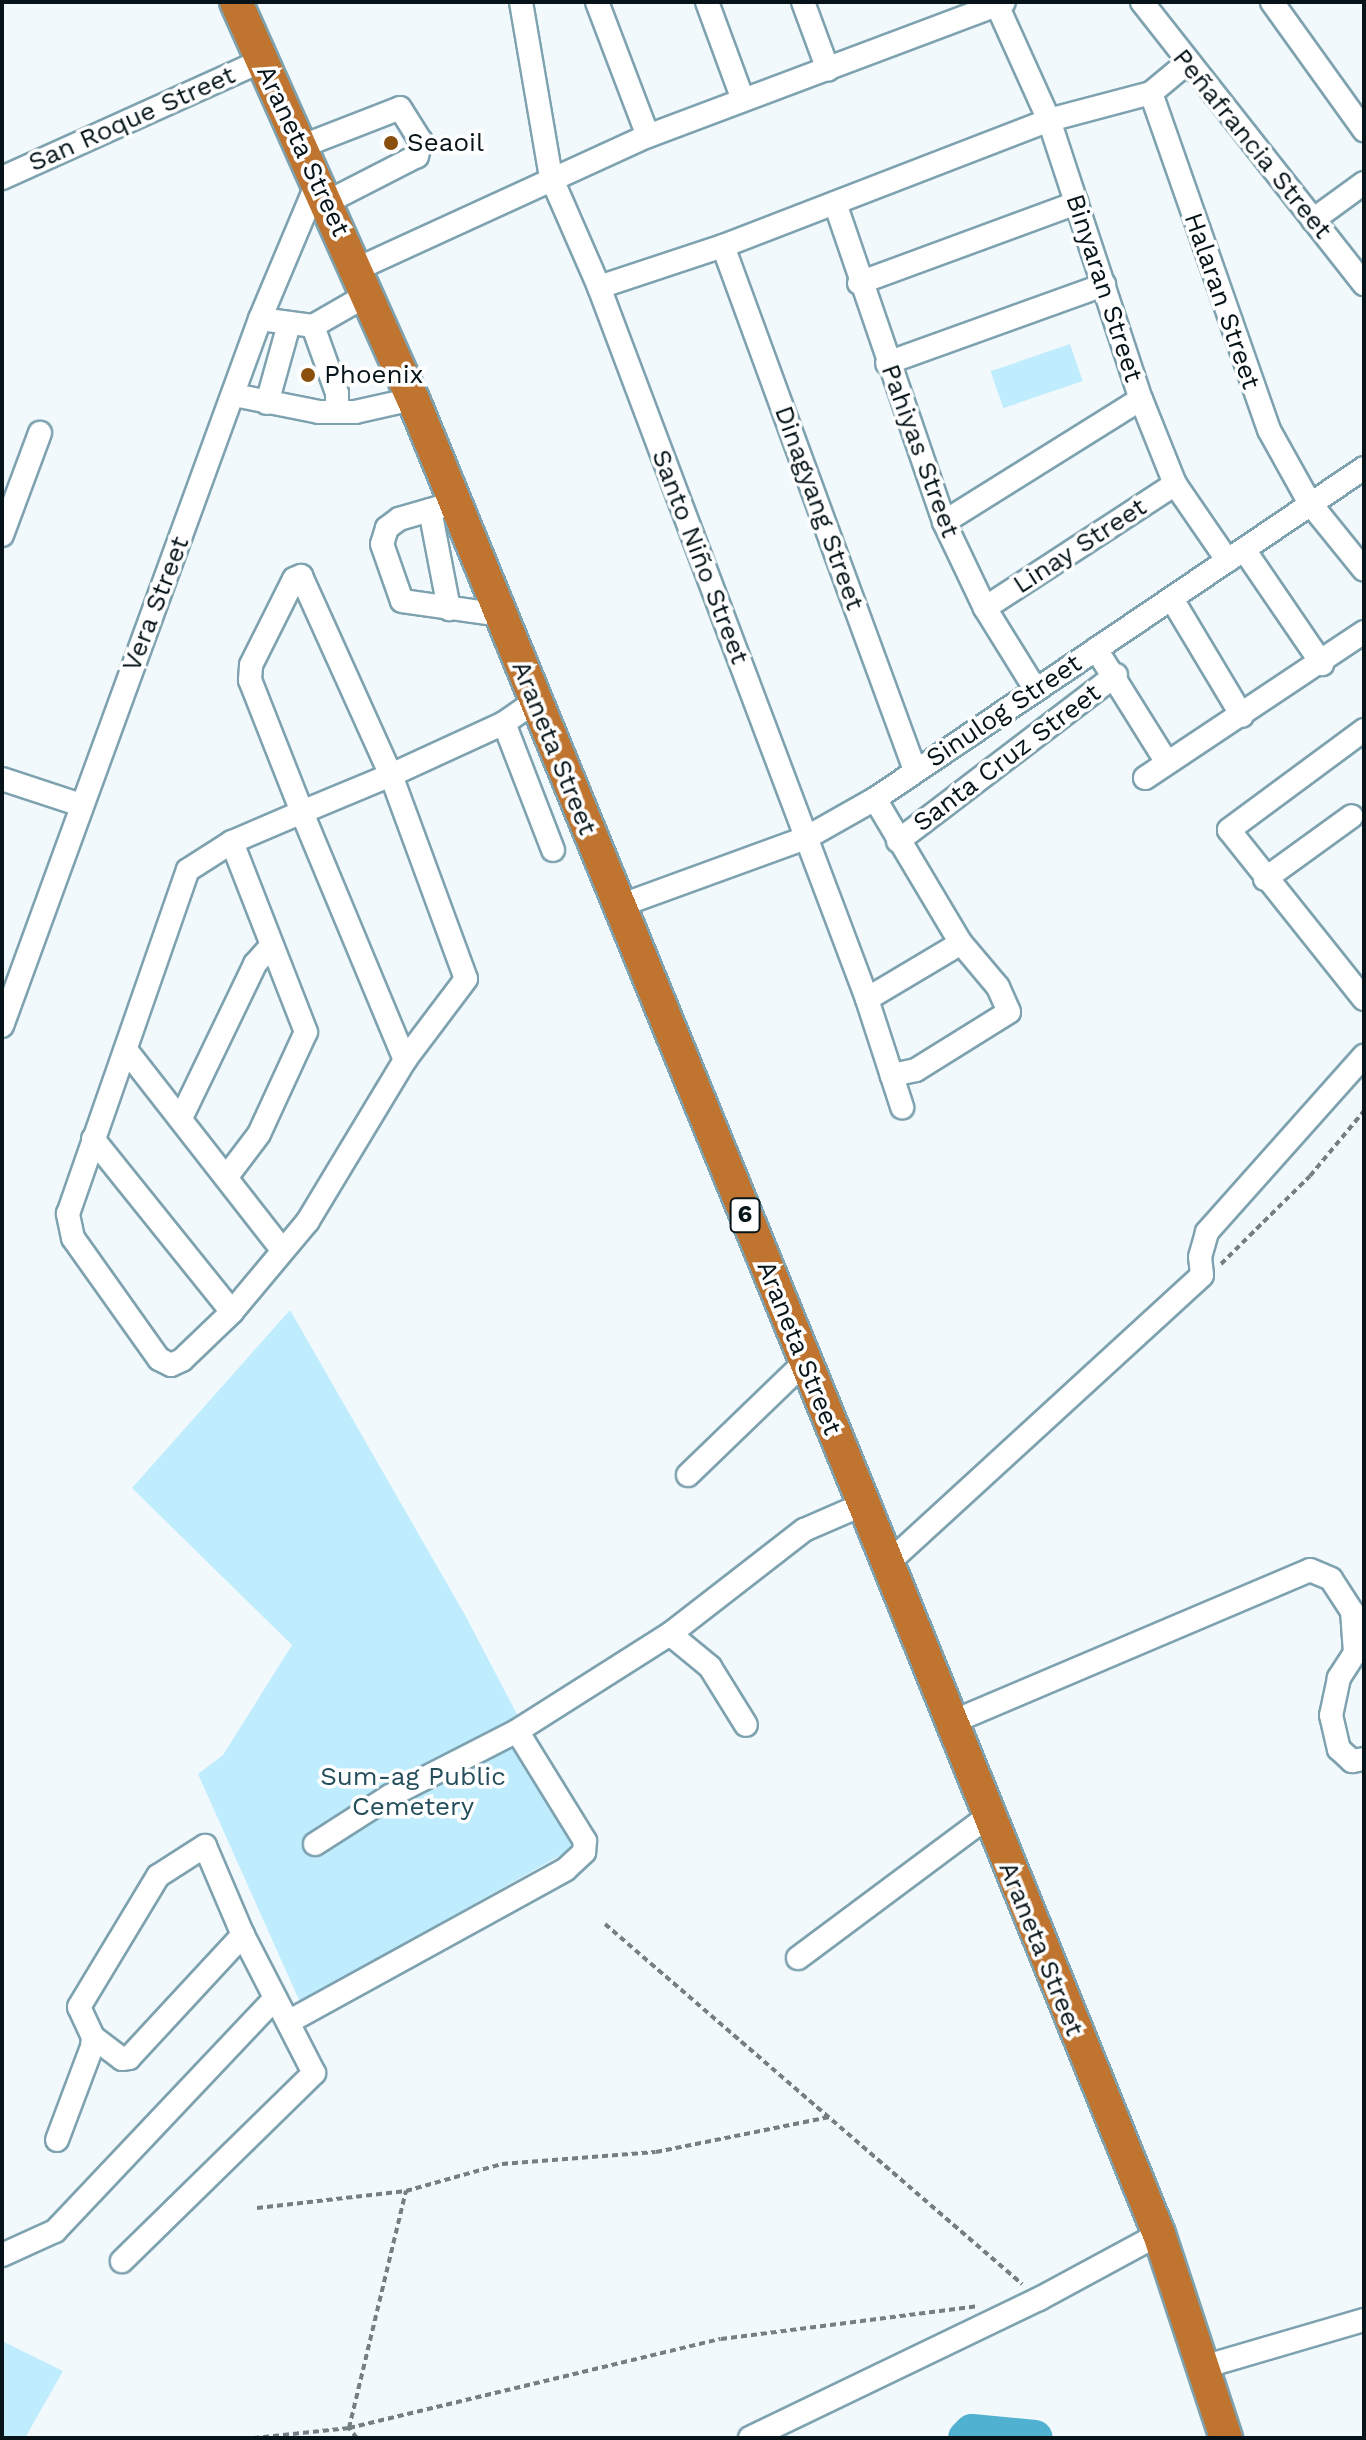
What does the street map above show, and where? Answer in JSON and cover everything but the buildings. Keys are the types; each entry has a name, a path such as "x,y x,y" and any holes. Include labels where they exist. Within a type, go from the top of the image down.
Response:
{"highway":[{"name":"Araneta Street","path":"236,2 413,399 442,506 500,615 864,1504 987,1817 1159,2234 1226,2438"}],"street":[{"name":"Santo Niño Street","path":"521,2 551,177 599,287 867,999 902,1107"},
{"path":"597,2 648,136"},
{"path":"707,2 743,100"},
{"path":"803,2 828,70"},
{"name":"Peñafrancia Street","path":"1142,2 1364,284"},
{"path":"1272,2 1364,130"},
{"path":"260,319 313,326 362,282 551,177 648,136 1001,3"},
{"name":"Binyaran Street","path":"1001,3 1049,120 1141,399 1175,484 1322,664"},
{"name":"San Roque Street","path":"2,178 261,61"},
{"path":"599,287 723,246 1049,120 1151,93 1187,63"},
{"name":"Halaran Street","path":"1151,93 1255,396 1309,502 1364,570"},
{"path":"300,147 400,108 421,141 417,156 321,194"},
{"path":"1313,220 1364,183"},
{"name":"Vera Street","path":"2,1026 260,319 321,194"},
{"name":"Pahiyas Street","path":"835,203 859,283 944,522 985,608 1034,687"},
{"path":"859,283 1077,203"},
{"name":"Dinagyang Street","path":"723,246 915,770"},
{"path":"887,363 1104,285"},
{"path":"267,403 289,324"},
{"path":"313,326 337,393 337,412"},
{"path":"234,395 267,403 337,412 413,399"},
{"path":"944,522 1141,399"},
{"path":"2,535 40,433"},
{"name":"Sinulog Street","path":"619,906 806,838 875,799 1034,687 1172,599 1309,502 1364,468"},
{"name":"Linay Street","path":"985,608 1175,484"},
{"path":"449,609 442,506 399,519 387,528 382,544 402,601 449,609 500,615"},
{"path":"405,1060 302,812 249,672 294,579 301,576 391,775 466,973 463,986 405,1060 331,1187 282,1250 232,1312 182,1360 171,1365 159,1359 68,1227 93,1139 188,870 232,842 302,812 391,775 504,723 535,701"},
{"path":"1172,599 1242,716"},
{"path":"1145,778 1166,761 1322,664 1364,632"},
{"path":"1096,649 1116,675 1166,761"},
{"name":"Santa Cruz Street","path":"898,841 1116,675"},
{"path":"504,723 553,850"},
{"path":"1364,730 1229,830 1265,879 1364,999"},
{"path":"2,779 81,805"},
{"path":"875,799 961,943 998,987 1009,1012 916,1070 892,1075"},
{"path":"1265,879 1352,816"},
{"path":"228,1175 259,1134 306,1032 232,842"},
{"path":"867,999 961,943"},
{"path":"182,1116 250,974 272,945"},
{"path":"126,1050 182,1116 282,1250"},
{"path":"887,1564 1202,1275 1200,1257 1207,1232 1364,1056"},
{"path":"93,1139 232,1312"},
{"path":"688,1475 805,1362"},
{"path":"315,1844 390,1796 517,1731 670,1634 804,1530 864,1504"},
{"path":"950,1723 1310,1570 1331,1579 1352,1611 1355,1653 1339,1678 1331,1715 1339,1749 1352,1761 1364,1759"},
{"path":"670,1634 710,1667 746,1725"},
{"path":"290,2021 566,1869 584,1852 585,1841 517,1731"},
{"path":"798,1958 987,1817"},
{"path":"122,2261 314,2073 290,2021 243,1935 205,1846 166,1868 79,2007 93,2037 122,2059 129,2058 243,1935"},
{"path":"2,2255 55,2231 275,1998"},
{"path":"57,2140 93,2037"},
{"path":"750,2438 1039,2299 1159,2234"},
{"path":"1203,2367 1364,2320"}],"path":[{"path":"1202,1275 1229,1257 1310,1176 1364,1111"},
{"path":"605,1924 1039,2299"},
{"path":"257,2208 406,2191 502,2164 656,2152 829,2117"},
{"path":"349,2428 406,2191"},
{"path":"253,2438 349,2428 721,2339 992,2304"},
{"path":"349,2428 357,2438"}],"green space":[{"path":"1070,344 1083,381 1003,408 991,371"},
{"name":"Sum-ag Public Cemetery","path":"290,1310 465,1615 584,1842 300,2002 198,1774 223,1755 292,1645 132,1488"},
{"path":"2,2341 63,2371 25,2438 2,2438"}],"waterway":[{"path":"966,2438 972,2432 1035,2438"}],"place":[{"name":"Seaoil","path":"391,143"},
{"name":"Phoenix","path":"308,375"}]}
